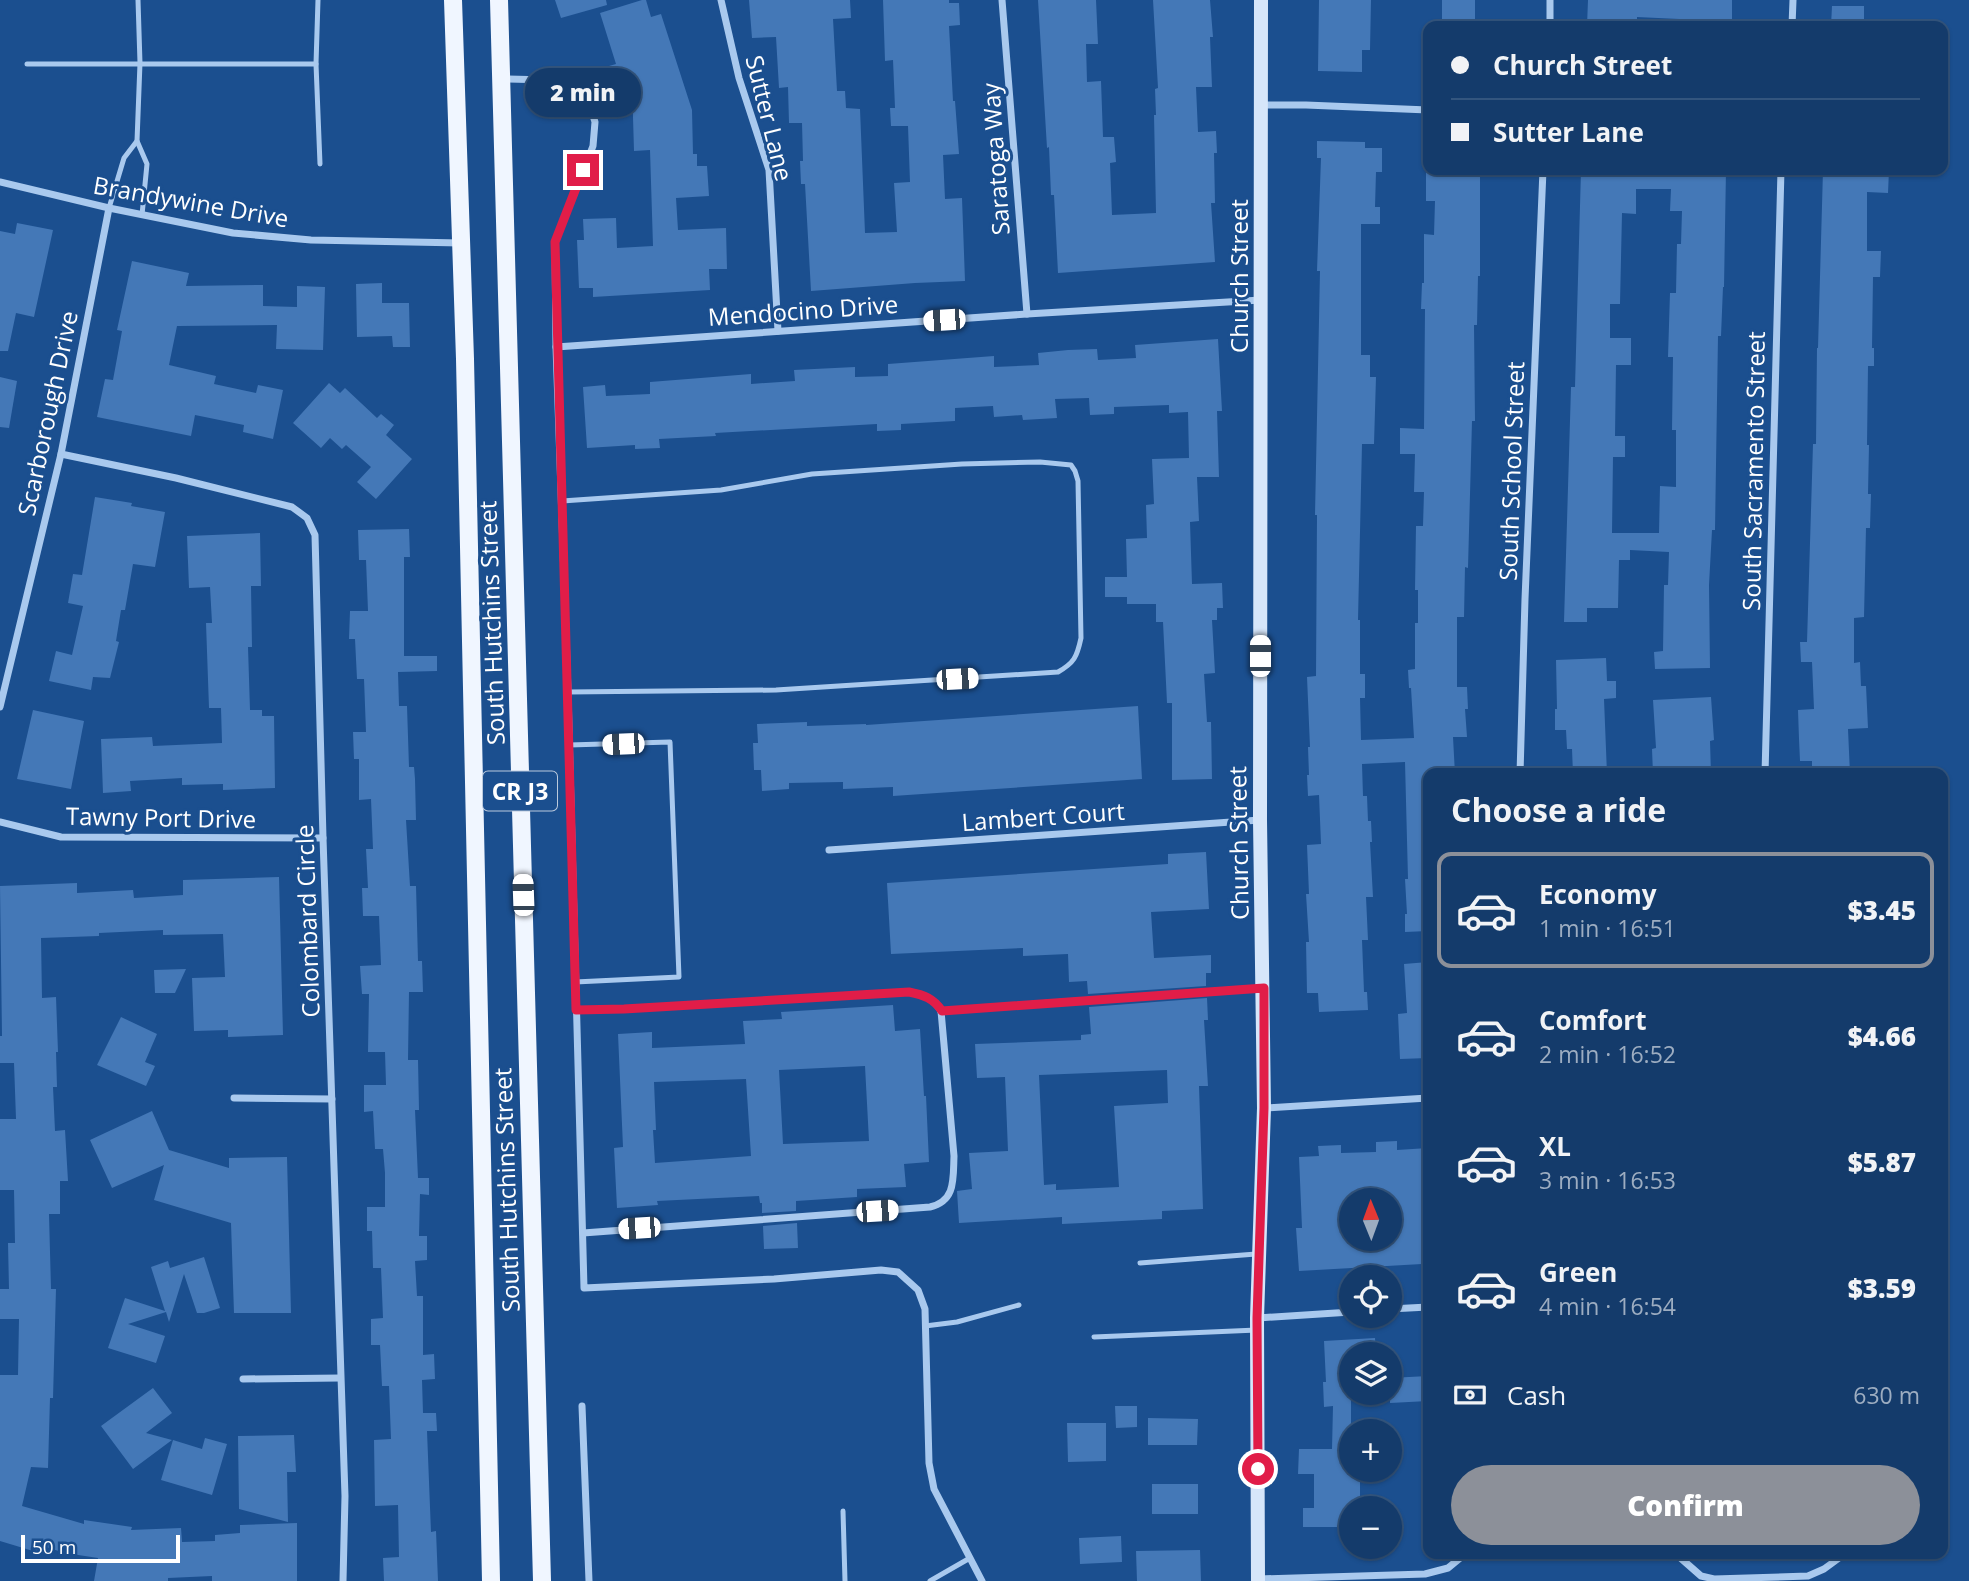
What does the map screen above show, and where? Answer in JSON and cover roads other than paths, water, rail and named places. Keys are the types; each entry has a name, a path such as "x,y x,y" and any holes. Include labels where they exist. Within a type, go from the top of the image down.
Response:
{"main road":[{"name":"South Hutchins Street","path":"453,0 461,243 491,1581"},
{"name":"South Hutchins Street","path":"499,0 542,1581"}],"street":[{"name":"Sutter Lane","path":"722,0 739,78 769,170 778,331"},
{"name":"Saratoga Way","path":"1002,0 1027,314"},
{"name":"Church Street","path":"1258,1580 1257,1324 1264,1108 1259,820 1261,0"},
{"path":"1550,0 1550,21"},
{"path":"1792,21 1793,0"},
{"path":"500,79 549,80 570,85 588,100 595,122 593,146 555,242 584,1288 775,1279 881,1270 898,1272 918,1290 925,1309 929,1463 933,1489 982,1581"},
{"path":"1260,105 1423,110"},
{"name":"South School Street","path":"1520,768 1543,175"},
{"name":"South Sacramento Street","path":"1765,768 1781,175"},
{"name":"Brandywine Drive","path":"0,182 233,233 311,240 461,243"},
{"name":"Scarborough Drive","path":"0,706 61,454 109,208"},
{"name":"Mendocino Drive","path":"556,347 1261,300"},
{"name":"Colombard Circle","path":"61,454 176,478 292,507 307,518 315,535 345,1496 343,1581"},
{"name":"Lambert Court","path":"829,850 1259,820"},
{"name":"Tawny Port Drive","path":"0,822 61,837 323,838"},
{"path":"942,1011 1264,988"},
{"path":"576,1010 909,992 925,995 942,1011 954,1156 954,1175 949,1195 941,1205 930,1208 583,1233"},
{"path":"234,1098 332,1099"},
{"path":"1264,1108 1423,1098"},
{"path":"1402,1309 1423,1307"},
{"path":"1257,1324 1339,1314"},
{"path":"243,1378 341,1378"},
{"path":"582,1406 589,1581"},
{"path":"1258,1580 1425,1574 1448,1568 1459,1559"},
{"path":"1682,1559 1701,1576 1714,1579 1808,1576 1824,1569 1835,1559"}],"lane":[{"path":"138,0 140,63 137,141 147,164 142,215"},
{"path":"318,0 316,64 320,164"},
{"path":"27,64 316,64"},
{"path":"109,208 124,158 137,141"},
{"path":"562,501 721,490 812,474 975,464 1041,462 1070,465 1078,481 1081,638 1079,651 1071,665 1058,672 776,690 568,692"},
{"path":"569,744 670,742 679,977 575,982"},
{"path":"1140,1263 1259,1254"},
{"path":"925,1326 957,1322 1019,1305"},
{"path":"1094,1337 1257,1324"},
{"path":"843,1511 845,1581"},
{"path":"930,1581 970,1558"}]}
